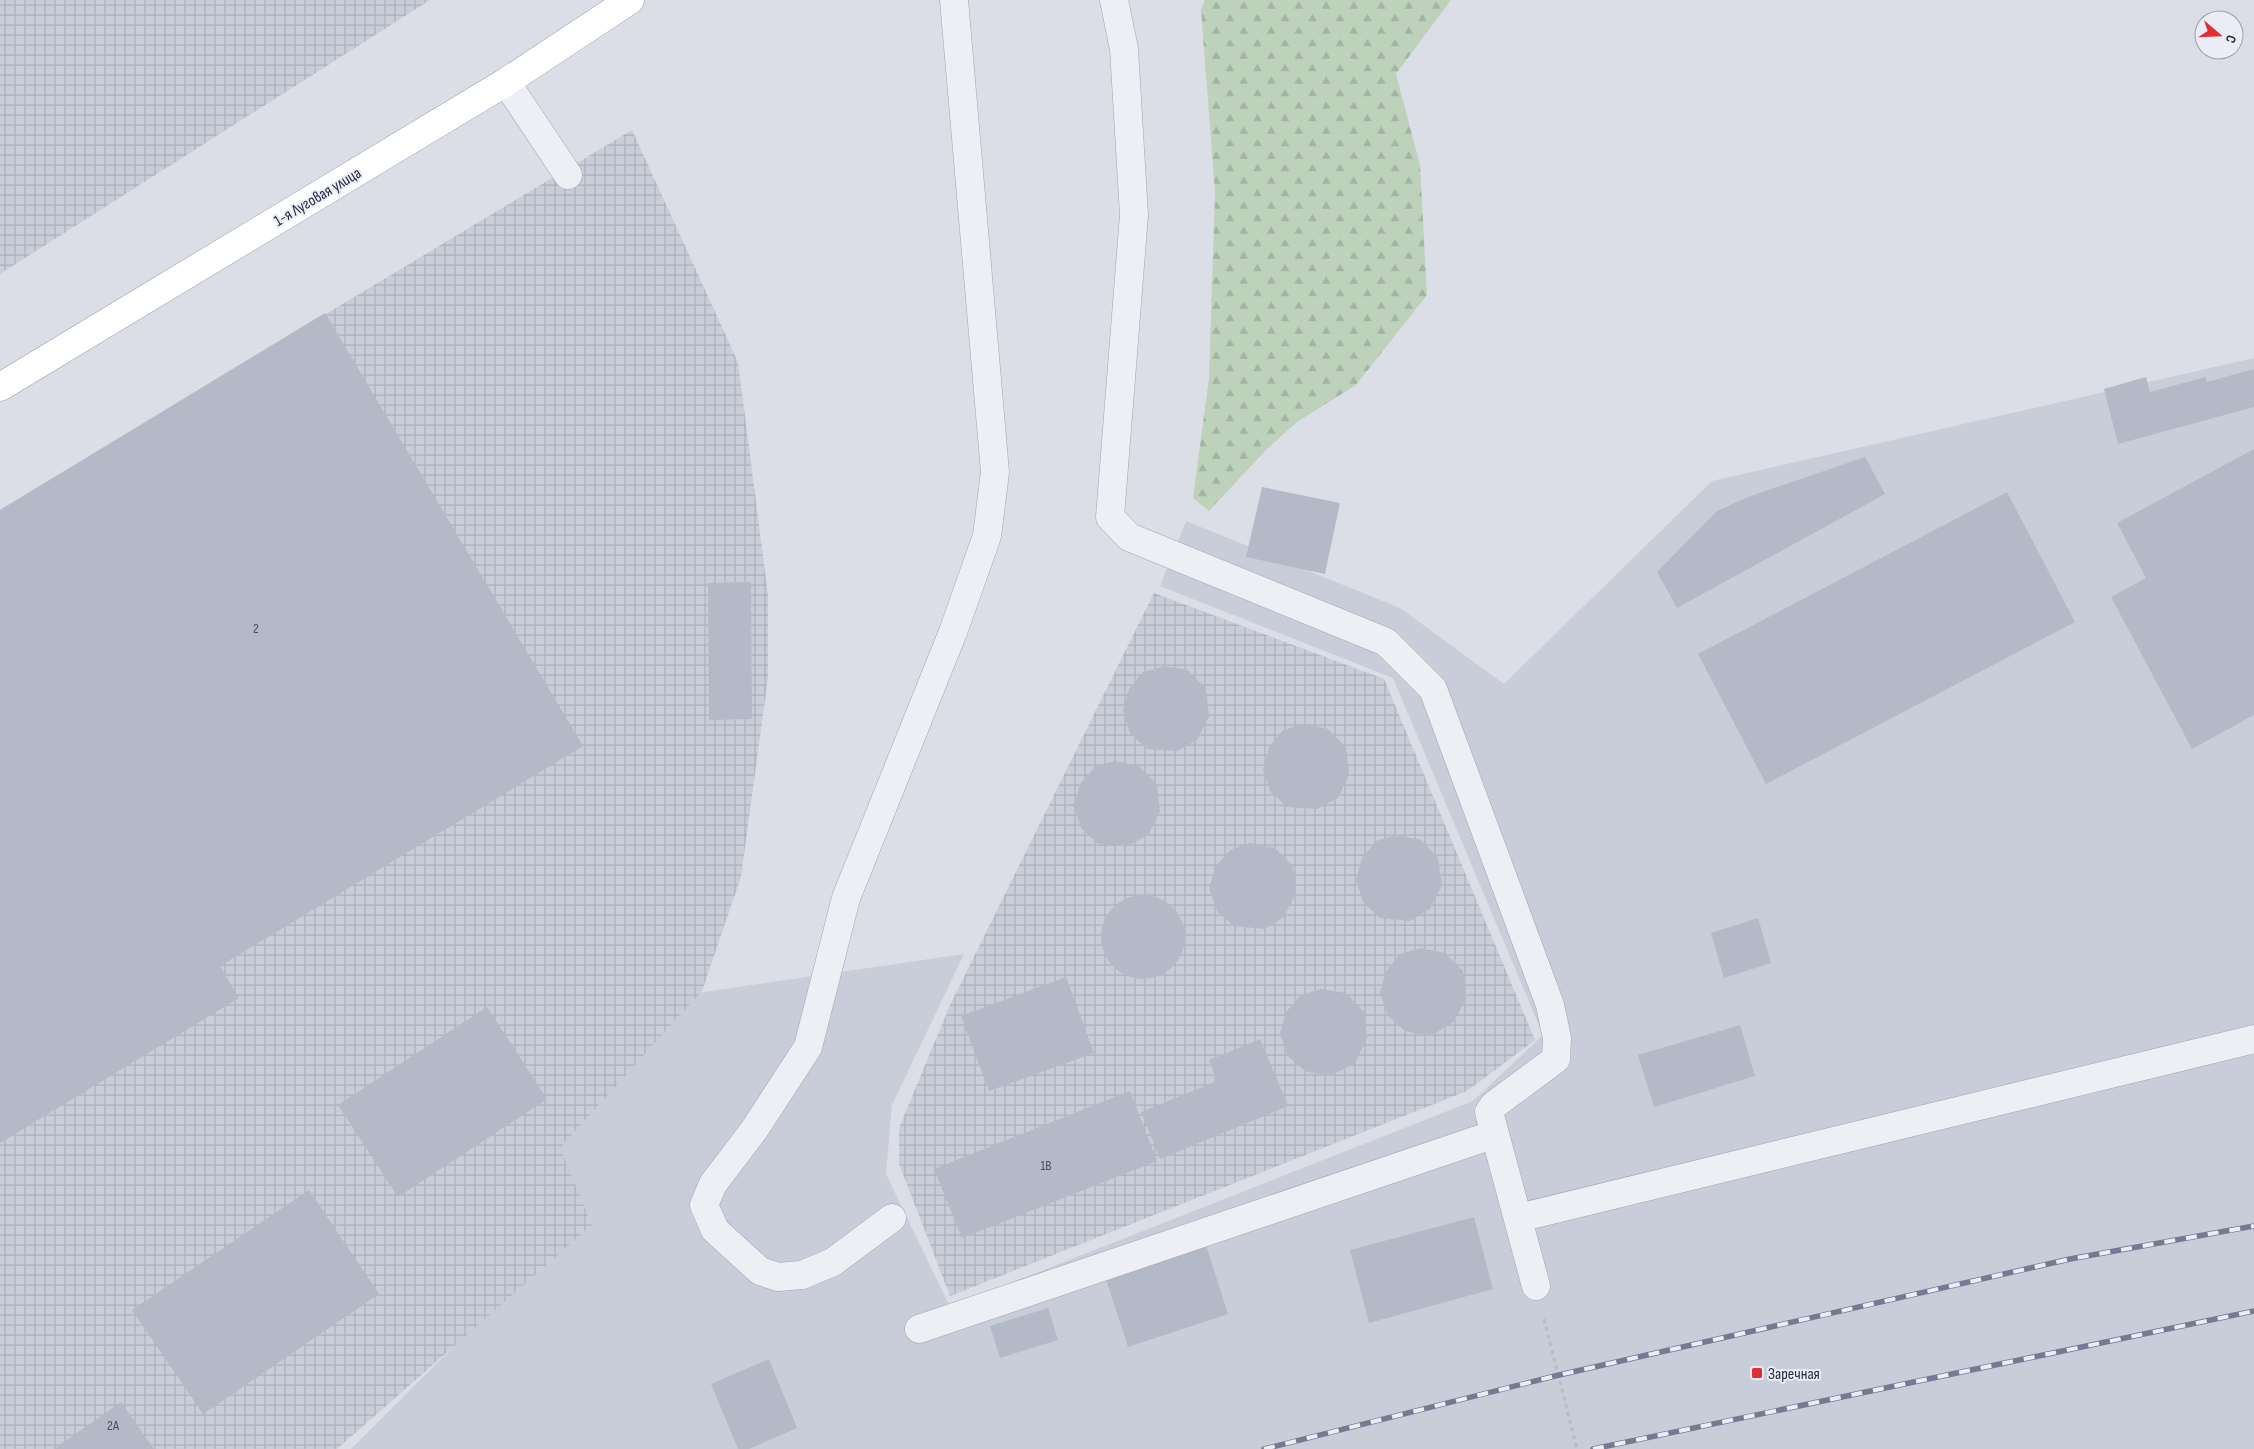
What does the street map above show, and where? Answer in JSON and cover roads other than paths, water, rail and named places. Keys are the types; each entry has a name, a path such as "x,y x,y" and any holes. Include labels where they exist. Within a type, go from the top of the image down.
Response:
{"main road":[{"name":"1-я Луговая улица","path":"0,387 506,82 630,0"}],"lane":[{"path":"892,1218 833,1262 802,1275 778,1277 760,1271 715,1230 704,1205 713,1184 754,1130 808,1047 846,898 953,632 986,536 995,472 954,0"},
{"path":"1114,0 1124,49 1134,215 1110,517 1129,537 1386,642 1433,689 1550,1005 1557,1038 1556,1059 1494,1105 1489,1112 1536,1286"},
{"path":"506,82 568,175"},
{"path":"1518,1218 2254,1039"},
{"path":"919,1329 1495,1134"}],"railway":[{"path":"1264,1449 1559,1375 2070,1259 2254,1226"},
{"path":"1593,1449 2254,1311"}],"place":[{"name":"Заречная","path":"1757,1373"}]}
